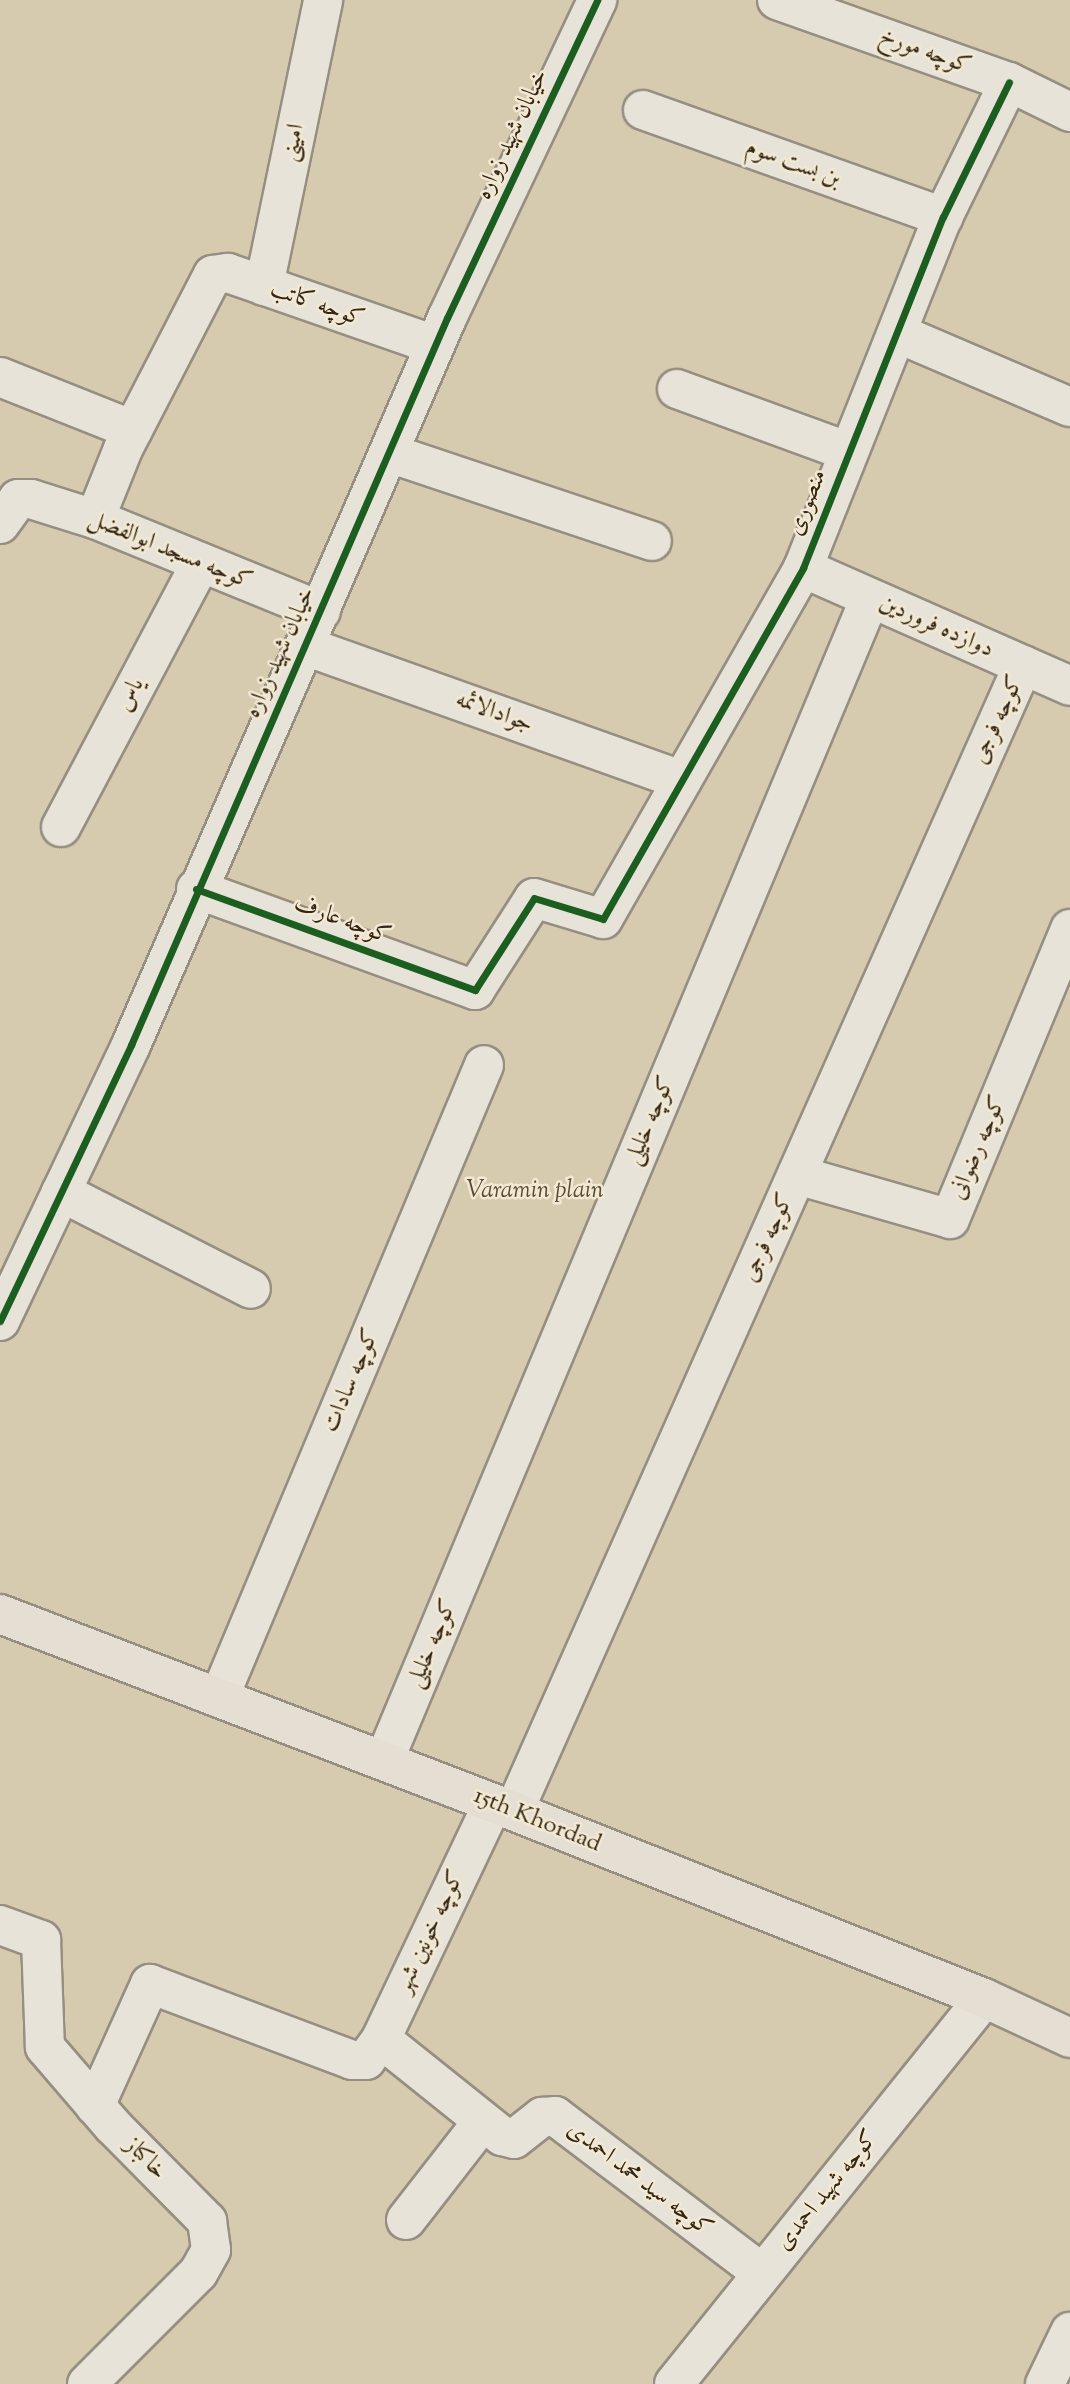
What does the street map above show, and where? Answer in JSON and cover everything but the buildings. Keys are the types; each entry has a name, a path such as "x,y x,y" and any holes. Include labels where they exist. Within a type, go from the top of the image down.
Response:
{"main road":[{"name":"15th Khordad","path":"0,1614 503,1807 984,1998 1070,2038"}],"street":[{"name":"امینی","path":"264,286 323,0"},
{"name":"خیابان شهید زواره","path":"0,1321 131,1045 196,889 392,454 447,317 597,0"},
{"name":"کوچه مورخ","path":"777,0 1009,82 1070,112"},
{"name":"منصوری","path":"475,990 534,898 603,919 803,568 943,217 1009,82"},
{"name":"بن بست سوم","path":"643,110 943,217"},
{"name":"کوچه کاتب","path":"133,430 214,275 228,272 420,340"},
{"path":"897,333 1070,407"},
{"path":"0,377 133,430 95,519"},
{"path":"677,388 849,452"},
{"path":"392,454 652,541"},
{"name":"کوچه مسجد ابوالفضل","path":"9,511 31,499 95,519 321,611"},
{"name":"یاس","path":"61,827 201,563"},
{"name":"دوازده فروردین","path":"803,568 1070,685"},
{"name":"کوچه خلیلی","path":"384,1761 870,598"},
{"name":"جوادالائمه","path":"305,646 682,780"},
{"name":"کوچه فرجی","path":"503,1807 797,1175 1023,665"},
{"name":"کوچه عارف","path":"196,889 475,990"},
{"name":"کوچه رضوانی","path":"797,1175 950,1219 1070,929"},
{"name":"کوچه سادات","path":"219,1698 484,1065"},
{"path":"61,1192 251,1289"},
{"name":"کوچه خونین شهر","path":"374,2049 503,1807"},
{"name":"خاکباز","path":"0,1925 41,1940 45,2047 95,2106 206,2221 211,2250 198,2273 87,2384"},
{"path":"95,2106 150,1984 352,2060 374,2049"},
{"name":"کوچه شهید احمدی","path":"674,2384 984,1998"},
{"name":"کوچه سید محمد احمدی","path":"374,2049 502,2136 514,2139 542,2117 555,2116 762,2273"},
{"path":"406,2220 483,2121"},
{"path":"1045,2384 1070,2332"}],"green space":[{"name":"Varamin plain","path":"0,0 1070,0 1070,2384 0,2384"}],"cycle path":[{"path":"0,1321 131,1045 447,318 597,0"},
{"path":"196,889 475,990 534,898 603,919 803,568 943,217 1009,82"}]}
